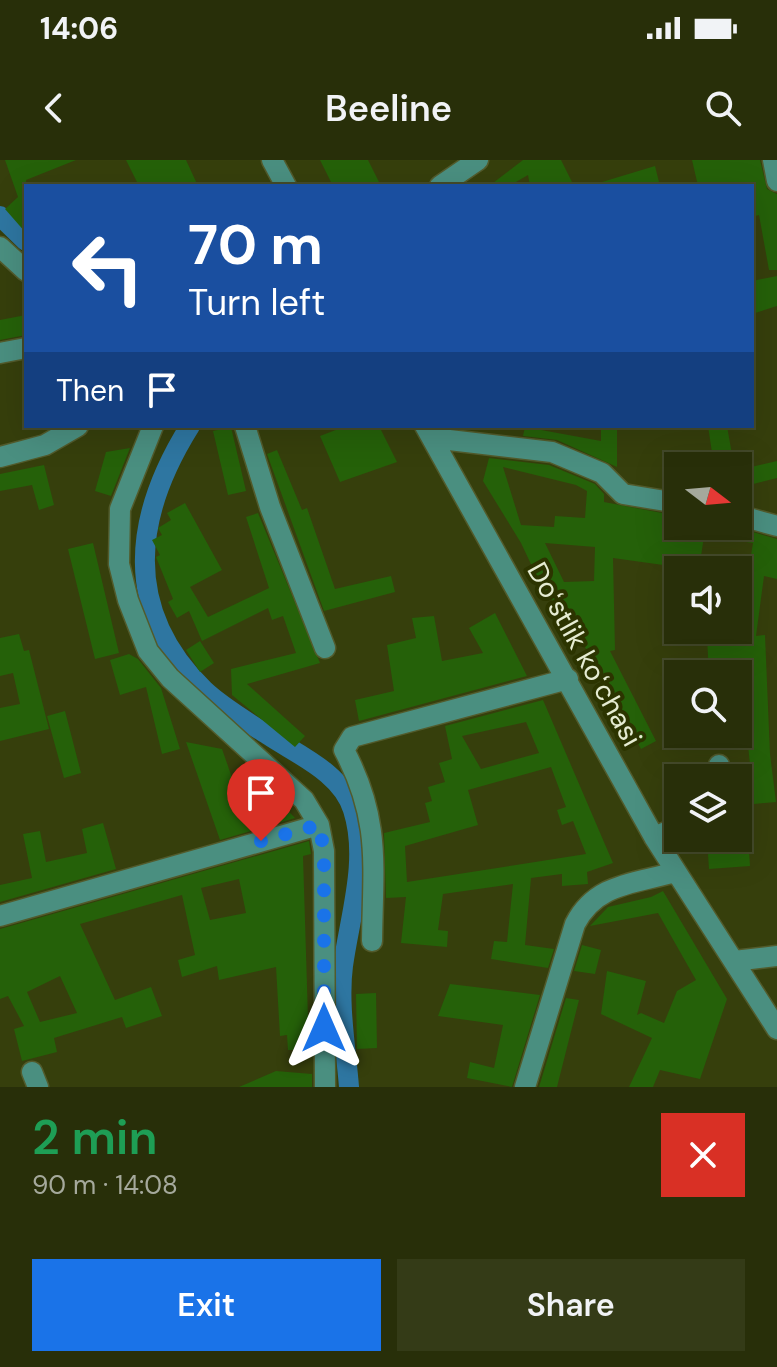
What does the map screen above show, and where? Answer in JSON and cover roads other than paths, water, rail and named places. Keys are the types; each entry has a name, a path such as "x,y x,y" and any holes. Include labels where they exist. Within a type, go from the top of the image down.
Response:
{"street":[{"path":"272,160 285,184"},
{"path":"443,184 478,160"},
{"path":"773,160 777,181"},
{"path":"0,247 24,269"},
{"path":"0,353 24,348"},
{"path":"0,457 45,445 75,428"},
{"path":"152,428 120,509 119,564 128,600 148,651 170,678 304,800 319,825 324,851 325,1087"},
{"path":"246,428 270,507 325,648"},
{"path":"429,432 552,452 602,473 623,494 664,501"},
{"name":"Doʻstlik koʻchasi","path":"429,432 654,837 777,1029"},
{"path":"752,519 777,526"},
{"path":"372,941 373,833 363,786 344,750 352,737 568,679"},
{"path":"0,916 319,825"},
{"path":"654,837 664,833"},
{"path":"525,1087 575,924 586,903 600,894 675,872"},
{"path":"734,961 777,956"}],"waterway":[{"path":"0,216 24,239"},
{"path":"189,428 157,494 148,528 145,562 149,595 159,628 178,659 204,690 235,714 329,775 339,785 353,810 359,868 341,995 349,1087"}]}
